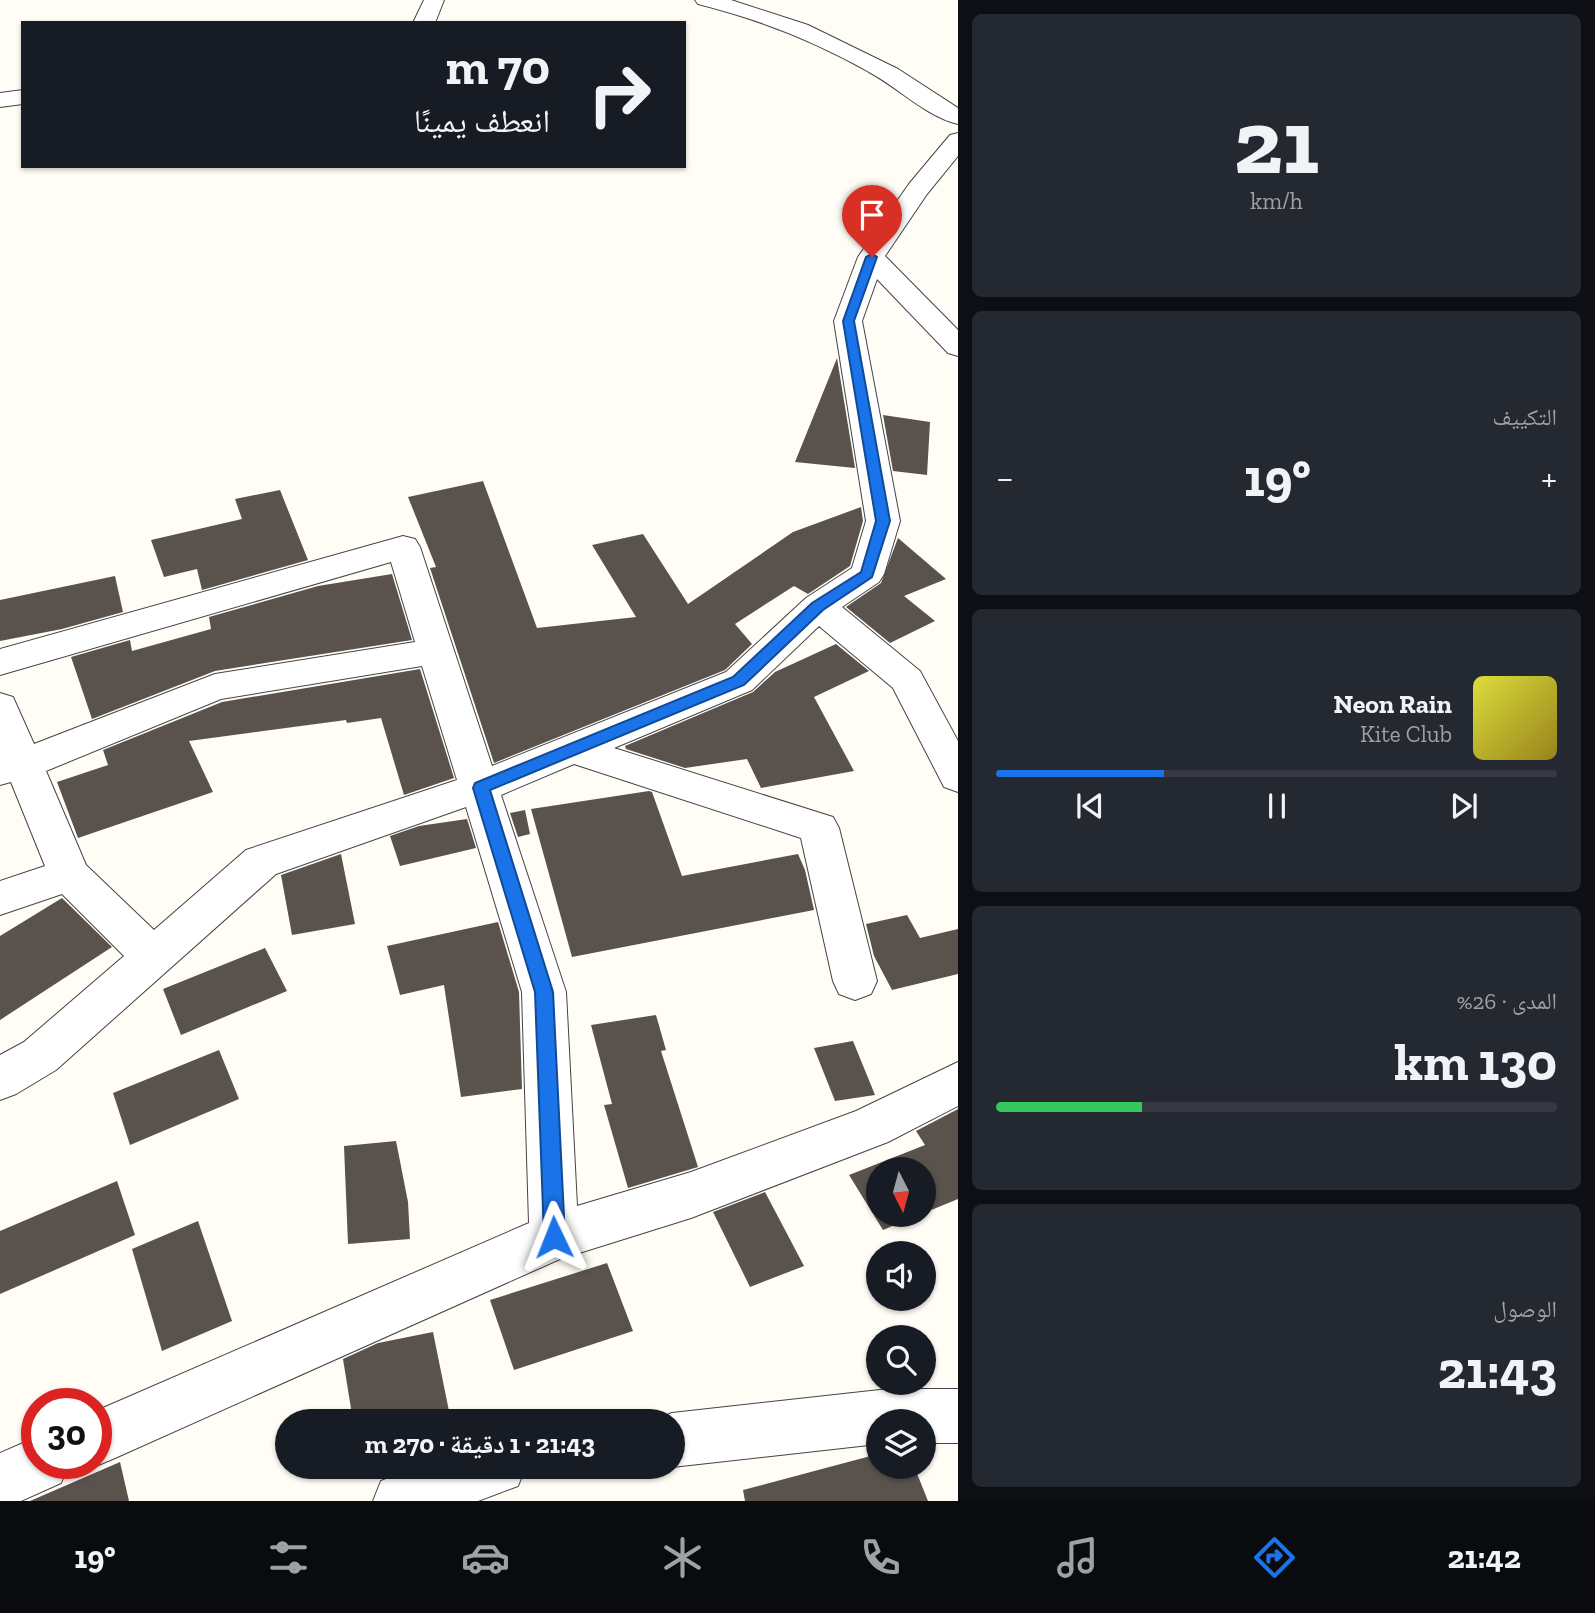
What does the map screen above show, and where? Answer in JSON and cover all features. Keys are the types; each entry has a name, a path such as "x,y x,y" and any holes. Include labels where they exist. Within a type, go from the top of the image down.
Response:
{"street":[{"path":"425,21 434,0"},
{"path":"705,0 748,9 829,43 891,74 939,110 958,117"},
{"path":"0,100 21,97"},
{"path":"0,1079 40,1056 261,862 346,831 481,788 738,681 818,606 867,574 883,521 848,321 872,257 918,189 958,140"},
{"path":"872,257 958,347"},
{"path":"0,662 403,547 544,992 554,1237"},
{"path":"818,606 907,680 958,777"},
{"path":"11,767 215,687 437,651"},
{"path":"0,707 11,767 69,875 152,956"},
{"path":"575,750 819,828 855,981"},
{"path":"0,898 69,875"},
{"path":"112,1431 554,1237 691,1195 871,1127 958,1083"},
{"path":"685,1439 889,1416 958,1416"},
{"path":"0,1482 21,1472"},
{"path":"401,1501 462,1479"}],"building":[{"path":"837,358 855,468 795,462"},
{"path":"883,415 930,422 927,475 893,471"},
{"path":"483,481 537,628 636,617 592,545 643,534 688,604 793,532 861,507 863,521 850,566 808,594 794,586 735,624 752,644 725,670 494,763 430,568 436,567 408,497"},
{"path":"280,490 308,560 202,590 197,569 164,577 151,540 242,519 235,499"},
{"path":"898,538 946,579 904,596 935,621 890,643 846,607 881,583"},
{"path":"392,574 412,640 215,671 92,719 71,657 130,640 132,651 211,629 209,617 318,586"},
{"path":"115,576 123,612 62,629 0,641 0,600"},
{"path":"836,644 869,671 814,697 854,771 761,788 747,759 685,768 626,749 625,746 753,692 775,672"},
{"path":"420,669 454,778 404,795 381,718 347,723 346,720 189,741 213,792 78,838 57,782 108,765 103,750 222,702"},
{"path":"652,792 682,876 798,854 805,870 814,910 572,957 531,809"},
{"path":"525,810 530,834 518,837 510,813"},
{"path":"467,819 476,848 400,866 390,836 419,826"},
{"path":"341,854 355,924 292,935 281,875"},
{"path":"62,898 112,947 0,1020 0,936"},
{"path":"907,915 920,938 958,929 958,974 892,990 874,956 866,924"},
{"path":"498,922 519,992 522,1089 461,1097 444,985 400,995 387,946"},
{"path":"265,948 287,991 181,1035 163,989"},
{"path":"656,1015 666,1050 661,1051 698,1167 628,1188 604,1105 612,1104 591,1025"},
{"path":"853,1041 875,1095 835,1101 814,1048"},
{"path":"219,1050 239,1099 130,1145 113,1093"},
{"path":"958,1109 958,1199 936,1208 936,1157 895,1157 925,1145 916,1131"},
{"path":"396,1141 408,1202 410,1239 348,1244 344,1146"},
{"path":"866,1168 866,1202 849,1175"},
{"path":"117,1181 135,1235 0,1294 0,1231"},
{"path":"765,1192 804,1266 750,1287 713,1212"},
{"path":"198,1221 232,1321 162,1351 132,1249"},
{"path":"607,1263 633,1331 514,1370 490,1300"},
{"path":"433,1332 449,1409 351,1409 343,1359 378,1343"},
{"path":"866,1457 866,1479 919,1479 928,1501 745,1501 743,1490"},
{"path":"120,1462 129,1501 30,1501 81,1479 112,1479 112,1465"}],"route":[{"path":"554,1237 544,992 481,788 738,681 818,606 867,574 883,521 848,321 872,257"}]}
